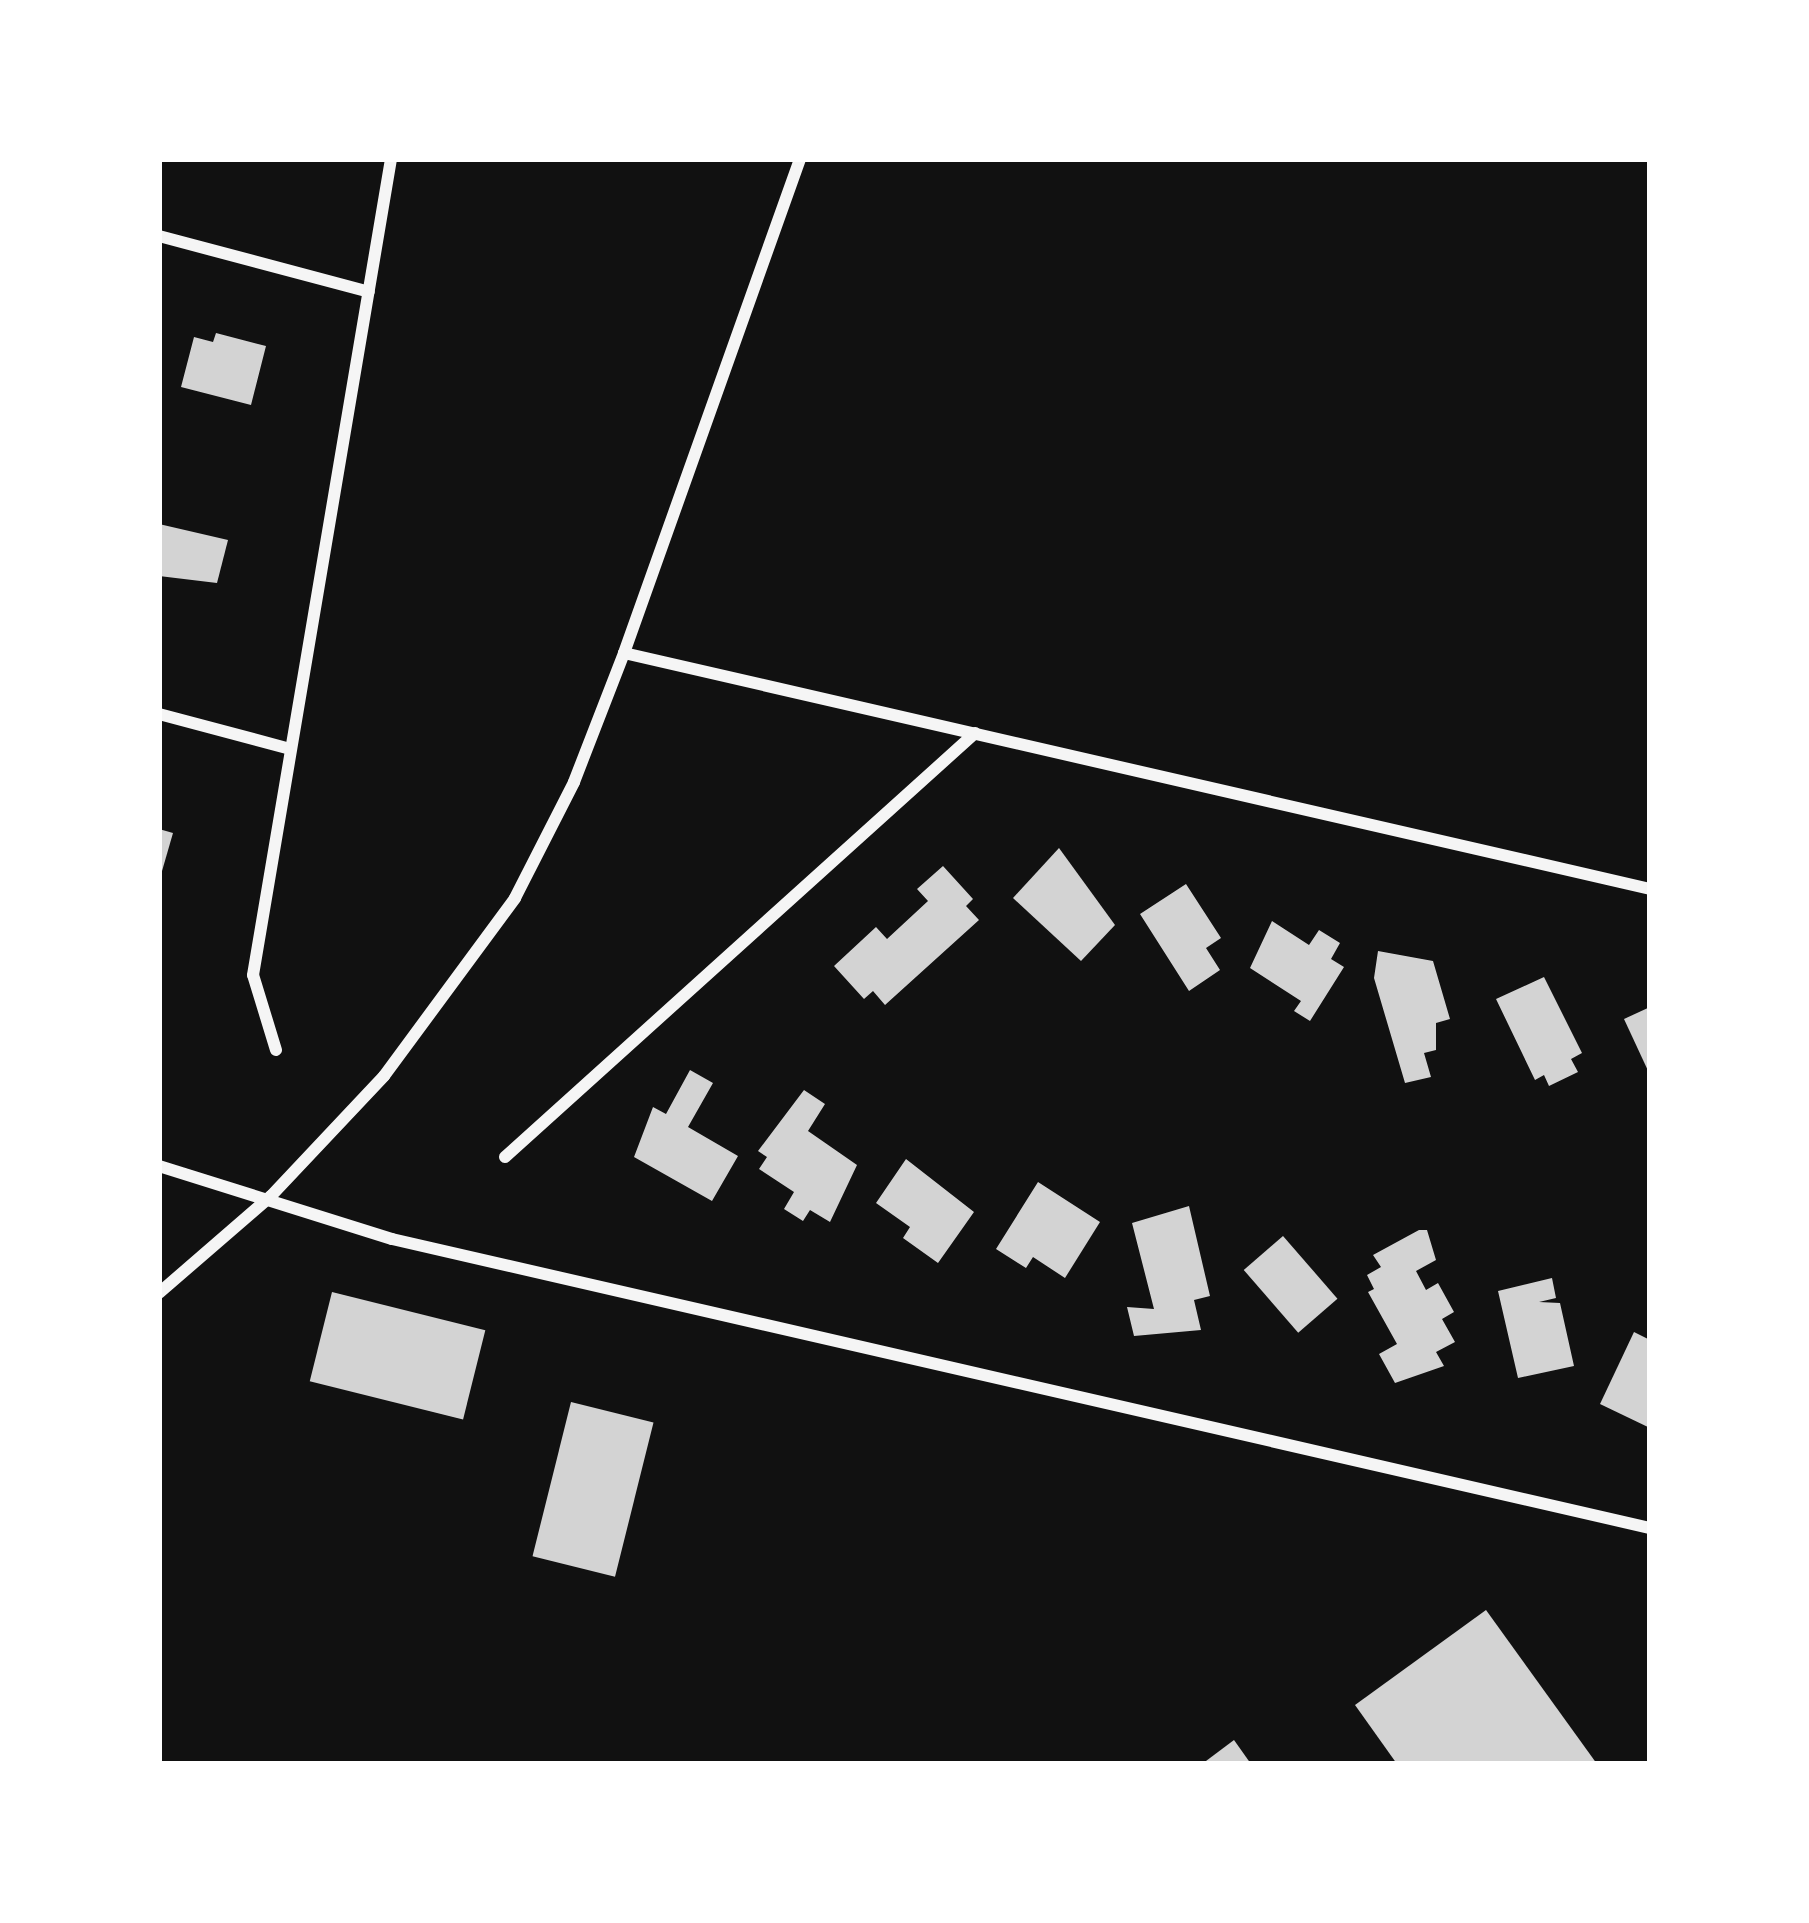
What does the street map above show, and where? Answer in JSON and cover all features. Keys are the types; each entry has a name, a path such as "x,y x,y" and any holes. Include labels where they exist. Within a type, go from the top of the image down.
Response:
{"street":[{"path":"276,1050 254,975 287,748 391,159"},
{"path":"159,1293 272,1196 384,1076 492,933 574,782 800,159"},
{"path":"159,236 369,292"},
{"path":"624,652 1650,889"},
{"path":"159,714 287,748"},
{"path":"505,1157 975,733"},
{"path":"159,1166 272,1196 414,1244 1650,1528"}],"building":[{"path":"216,333 266,346 251,405 181,387 194,337 213,342"},
{"path":"159,524 228,540 217,583 159,576"},
{"path":"159,829 173,833 160,878 159,877"},
{"path":"1059,848 1115,925 1081,961 1013,898"},
{"path":"943,866 973,899 966,906 979,920 885,1005 873,991 864,999 834,966 876,927 887,939 928,901 917,889"},
{"path":"1186,884 1221,938 1206,948 1220,970 1189,991 1140,914"},
{"path":"1272,921 1309,945 1319,930 1340,943 1331,959 1344,967 1310,1021 1294,1011 1301,1001 1250,968"},
{"path":"1378,951 1433,961 1450,1019 1436,1023 1436,1050 1424,1053 1431,1077 1405,1083 1374,978"},
{"path":"1544,977 1582,1053 1571,1059 1578,1072 1549,1086 1544,1075 1535,1080 1496,999"},
{"path":"1650,1007 1650,1075 1624,1019"},
{"path":"690,1070 713,1083 688,1127 738,1156 712,1201 634,1157 653,1107 666,1114"},
{"path":"804,1090 825,1104 808,1131 857,1165 830,1222 810,1210 803,1221 784,1209 794,1192 759,1169 767,1157 758,1151"},
{"path":"906,1159 974,1212 938,1263 903,1238 910,1227 876,1203"},
{"path":"1038,1182 1100,1222 1065,1278 1033,1257 1026,1268 996,1249"},
{"path":"1189,1206 1210,1296 1194,1300 1201,1330 1134,1336 1127,1307 1154,1309 1132,1223"},
{"path":"1427,1230 1436,1260 1416,1271 1426,1290 1438,1283 1454,1312 1442,1319 1455,1342 1436,1352 1444,1366 1395,1383 1379,1354 1397,1344 1368,1292 1374,1289 1367,1275 1381,1267 1373,1255"},
{"path":"1283,1236 1337,1299 1298,1333 1244,1270"},
{"path":"1552,1278 1556,1298 1539,1302 1560,1303 1574,1366 1518,1378 1498,1291"},
{"path":"332,1292 485,1330 463,1419 310,1381"},
{"path":"1634,1332 1650,1340 1650,1428 1600,1404"},
{"path":"571,1402 653,1423 615,1577 533,1556"},
{"path":"1486,1610 1597,1764 1397,1764 1355,1705"},
{"path":"1234,1740 1251,1764 1202,1764"}]}
